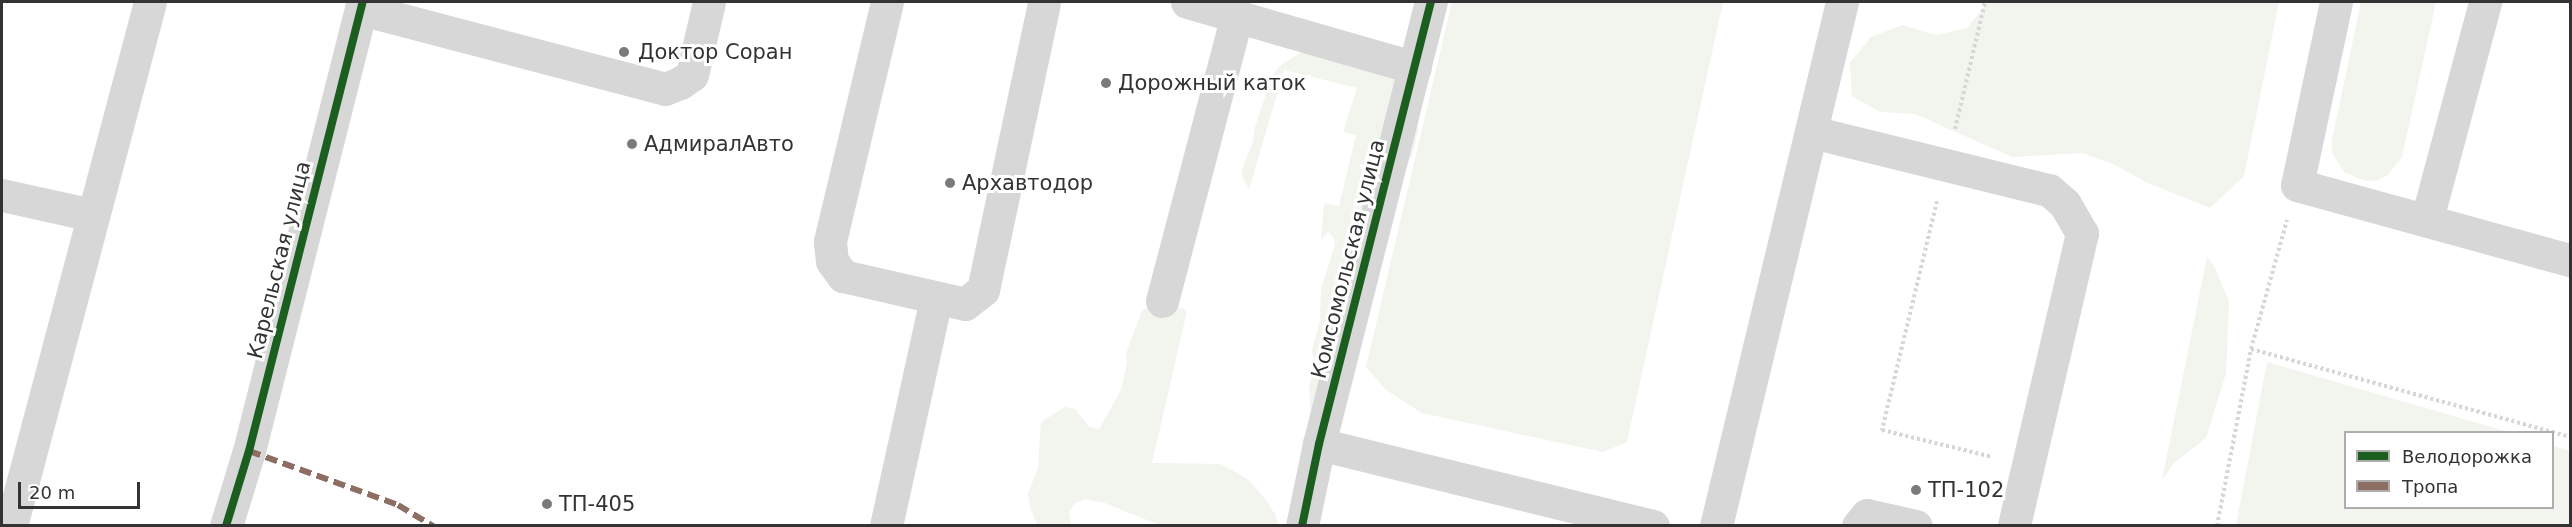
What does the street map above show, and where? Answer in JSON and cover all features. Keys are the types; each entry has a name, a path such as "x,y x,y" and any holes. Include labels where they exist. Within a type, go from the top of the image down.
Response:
{"street":[{"path":"11,525 150,2"},
{"path":"362,5 665,89 692,75 709,2"},
{"path":"887,2 830,242 832,261 843,276 965,304 983,290 1043,2"},
{"path":"1187,2 1415,68"},
{"name":"Комсомольская улица","path":"1302,525 1319,444 1431,2"},
{"path":"1716,525 1842,2"},
{"path":"2337,2 2297,185 2571,260"},
{"path":"2427,219 2485,2"},
{"name":"Карельская улица","path":"226,525 249,451 362,5"},
{"path":"1162,301 1237,16"},
{"path":"1812,132 2049,190 2066,204 2082,233 2014,525"},
{"path":"2,195 92,215"},
{"path":"886,525 936,299"},
{"path":"1319,444 1653,525"},
{"path":"1858,525 1867,515 1916,525"}],"path":[{"path":"1985,2 1882,430 2027,465"},
{"path":"2217,525 2251,349 2297,185"},
{"path":"2251,349 2549,431"},
{"path":"2554,432 2571,437"}],"shaded area":[{"path":"1452,2 1723,2 1627,442 1603,452 1422,413 1386,390 1366,367"},
{"path":"1988,2 2279,2 2244,176 2210,208 2083,153 2012,157 1915,114 1880,112 1852,96 1850,63 1871,37 1902,25 1936,35 1967,28"},
{"path":"2361,2 2436,2 2402,157 2388,175 2377,180 2365,181 2344,172 2332,152 2332,140"},
{"path":"1315,44 1379,50 1417,111 1418,130 1414,149 1311,412 1309,389 1313,372 1312,350 1320,321 1321,289 1335,245 1334,238 1328,232 1321,240 1324,203 1339,206 1356,135 1343,132 1357,88 1284,70 1249,190 1242,176 1242,169 1253,142 1255,127 1272,76 1281,65"},
{"path":"2207,257 2214,266 2229,301 2226,373 2206,438 2174,463 2162,480"},
{"path":"1169,303 1187,311 1152,463 1220,464 1229,468 1247,479 1263,496 1276,516 1278,525 1159,525 1105,503 1085,499 1075,503 1069,512 1071,524 1038,526 1031,510 1028,493 1038,468 1041,422 1065,407 1075,409 1089,427 1099,429 1121,390 1127,363 1126,354 1142,310"},
{"path":"2267,362 2505,431 2344,431 2344,509 2554,509 2554,446 2570,451 2570,525 2236,525"}],"marked path":[{"path":"249,451 398,505 433,526"}],"cycle path":[{"path":"226,526 249,451 363,2"},
{"path":"1302,526 1319,444 1431,2"}],"place":[{"name":"Доктор Соран","path":"624,52"},
{"name":"Дорожный каток","path":"1106,83"},
{"name":"АдмиралАвто","path":"632,144"},
{"name":"Архавтодор","path":"950,183"},
{"name":"ТП-102","path":"1916,490"},
{"name":"ТП-405","path":"547,504"}]}
